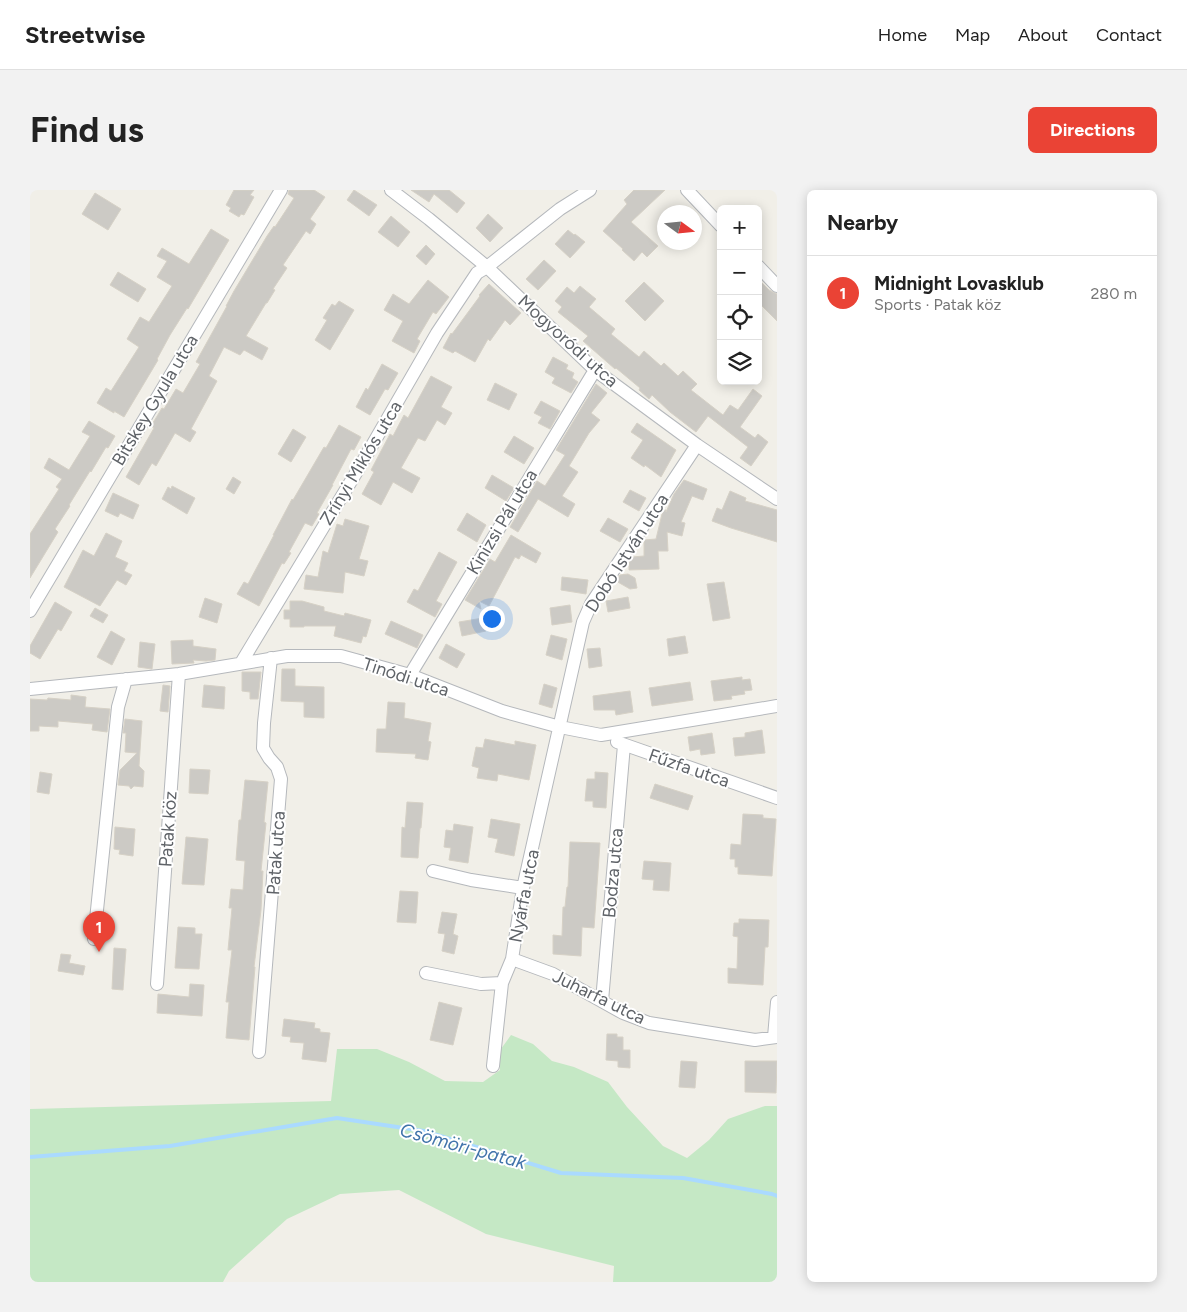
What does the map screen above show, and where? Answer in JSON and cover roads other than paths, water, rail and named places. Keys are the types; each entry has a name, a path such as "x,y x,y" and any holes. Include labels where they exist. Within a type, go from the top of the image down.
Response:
{"street":[{"name":"Bitskey Gyula utca","path":"30,611 281,190"},
{"name":"Mogyoródi utca","path":"391,190 487,267 595,370 697,445 777,499"},
{"name":"Zrínyi Miklós utca","path":"241,663 359,468 437,333 477,273 560,209 590,190"},
{"path":"687,190 717,222"},
{"path":"762,270 777,286"},
{"name":"Kinizsi Pál utca","path":"410,675 595,370"},
{"name":"Dobó István utca","path":"560,727 583,622 591,604 697,445"},
{"name":"Tinódi utca","path":"30,689 179,674 287,656 341,656 410,675 502,711 560,727 601,735 777,706"},
{"name":"Patak utca","path":"260,1052 281,779 277,768 263,748 271,658"},
{"name":"Patak köz","path":"156,984 179,674"},
{"path":"94,940 118,708 126,679"},
{"name":"Nyárfa utca","path":"493,1066 502,983 512,959 524,888 560,727"},
{"name":"Fűzfa utca","path":"601,735 624,746 777,798"},
{"name":"Bodza utca","path":"602,1000 624,746"},
{"path":"433,871 471,880 524,888"},
{"name":"Juharfa utca","path":"512,959 553,974 623,1012 649,1023 755,1040 775,1037"},
{"path":"426,973 481,984 502,983"},
{"path":"775,1037 777,1002"}],"waterway":[{"name":"Csömöri-patak","path":"30,1157 170,1146 337,1118 424,1131 561,1173 683,1178 777,1196"}],"place":[{"name":"Midnight Lovasklub","path":"99,952"}]}
